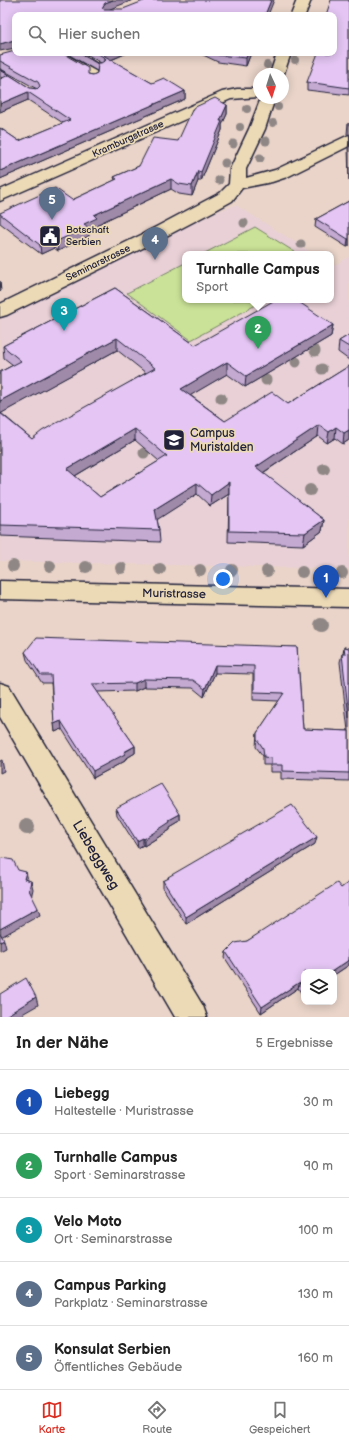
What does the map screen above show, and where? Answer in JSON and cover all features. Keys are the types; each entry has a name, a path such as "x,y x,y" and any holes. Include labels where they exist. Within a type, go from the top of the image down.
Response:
{"street":[{"path":"299,12 304,0"},
{"path":"278,68 283,56"},
{"name":"Kramburgstrasse","path":"0,196 228,95 237,93 253,93"},
{"path":"266,104 257,129 238,169 237,184 252,183 275,176 349,140"},
{"name":"Seminarstrasse","path":"0,311 220,200 233,190 237,184"},
{"name":"Muristrasse","path":"0,590 349,598"},
{"name":"Liebeggweg","path":"0,694 192,1017"}],"lane":[{"path":"62,56 94,74 93,79"}],"shaded area":[{"name":"Campus Muristalden","path":"236,205 309,251 182,251 182,303 334,303 334,265 349,257 349,569 0,561 0,319 219,211"}],"green space":[{"path":"255,227 293,251 209,251"},
{"path":"182,265 182,303 259,303 191,340 127,293"}],"building":[{"path":"0,0 113,0 105,3 102,8 123,9 146,0 271,0 266,12 12,12 12,41 0,44"},
{"path":"331,0 349,0 349,88 307,82 317,56 337,56 337,12 327,12"},
{"path":"12,52 12,56 67,56 88,68 88,74 93,75 97,73 98,64 84,56 97,63 101,63 106,60 102,56 105,56 152,83 164,78 185,91 0,171 0,128 19,141 70,120 28,92 0,104 0,79 9,75 0,69 30,88 37,89 40,86 38,82 0,61 0,55"},
{"path":"227,56 247,56 246,58"},
{"path":"215,98 227,105 201,172 198,171 192,186 179,184 171,179 94,215 97,218 84,224 88,227 57,241 53,238 40,245 0,214 55,188 72,200 117,179 114,177 139,166 153,138 178,141 193,108"},
{"path":"349,201 349,239 348,239 316,219"},
{"path":"115,288 195,345 270,303 300,303 333,325 246,376 227,362 181,389 225,421 272,392 288,404 349,366 349,430 344,433 336,427 329,432 319,425 256,467 324,520 305,533 229,531 229,482 211,495 197,483 155,509 159,530 0,525 0,413 32,439 42,431 155,368 117,338 0,401 0,372 21,361 3,346","holes":["135,429 167,456 100,497 67,469"]},
{"path":"349,335 349,347 339,341"},
{"path":"36,638 297,647 303,729 349,731 349,773 282,771 282,765 271,765 271,758 264,757 263,748 257,739 257,733 284,693 254,692 254,666 215,665 205,689 193,680 144,679 135,683 92,684 135,746 124,752 125,754 93,771 61,721 54,724 51,675 41,675 25,652"},
{"path":"344,647 349,648 349,718 342,654 345,654"},
{"path":"161,784 180,814 169,820 170,822 144,839 143,838 137,841 116,808"},
{"path":"292,805 317,837 186,917 163,881"},
{"path":"0,859 13,860 18,870 26,872 24,879 31,881 29,890 38,908 0,929"},
{"path":"349,882 349,960 336,969 301,969 301,984 300,982 262,1007 226,952 235,943 247,941 337,883 341,888"},
{"path":"0,933 4,940 0,942"},
{"path":"26,978 36,997 4,1017 0,1017 0,994"}],"place":[{"name":"Konsulat Serbien","path":"52,220"},
{"name":"Botschaft Serbien","path":"50,236"},
{"name":"Campus Parking","path":"155,260"},
{"name":"Velo Moto","path":"64,331"},
{"name":"Turnhalle Campus","path":"258,349"},
{"name":"Campus Muristalden","path":"174,440"},
{"name":"Liebegg","path":"326,598"}]}
